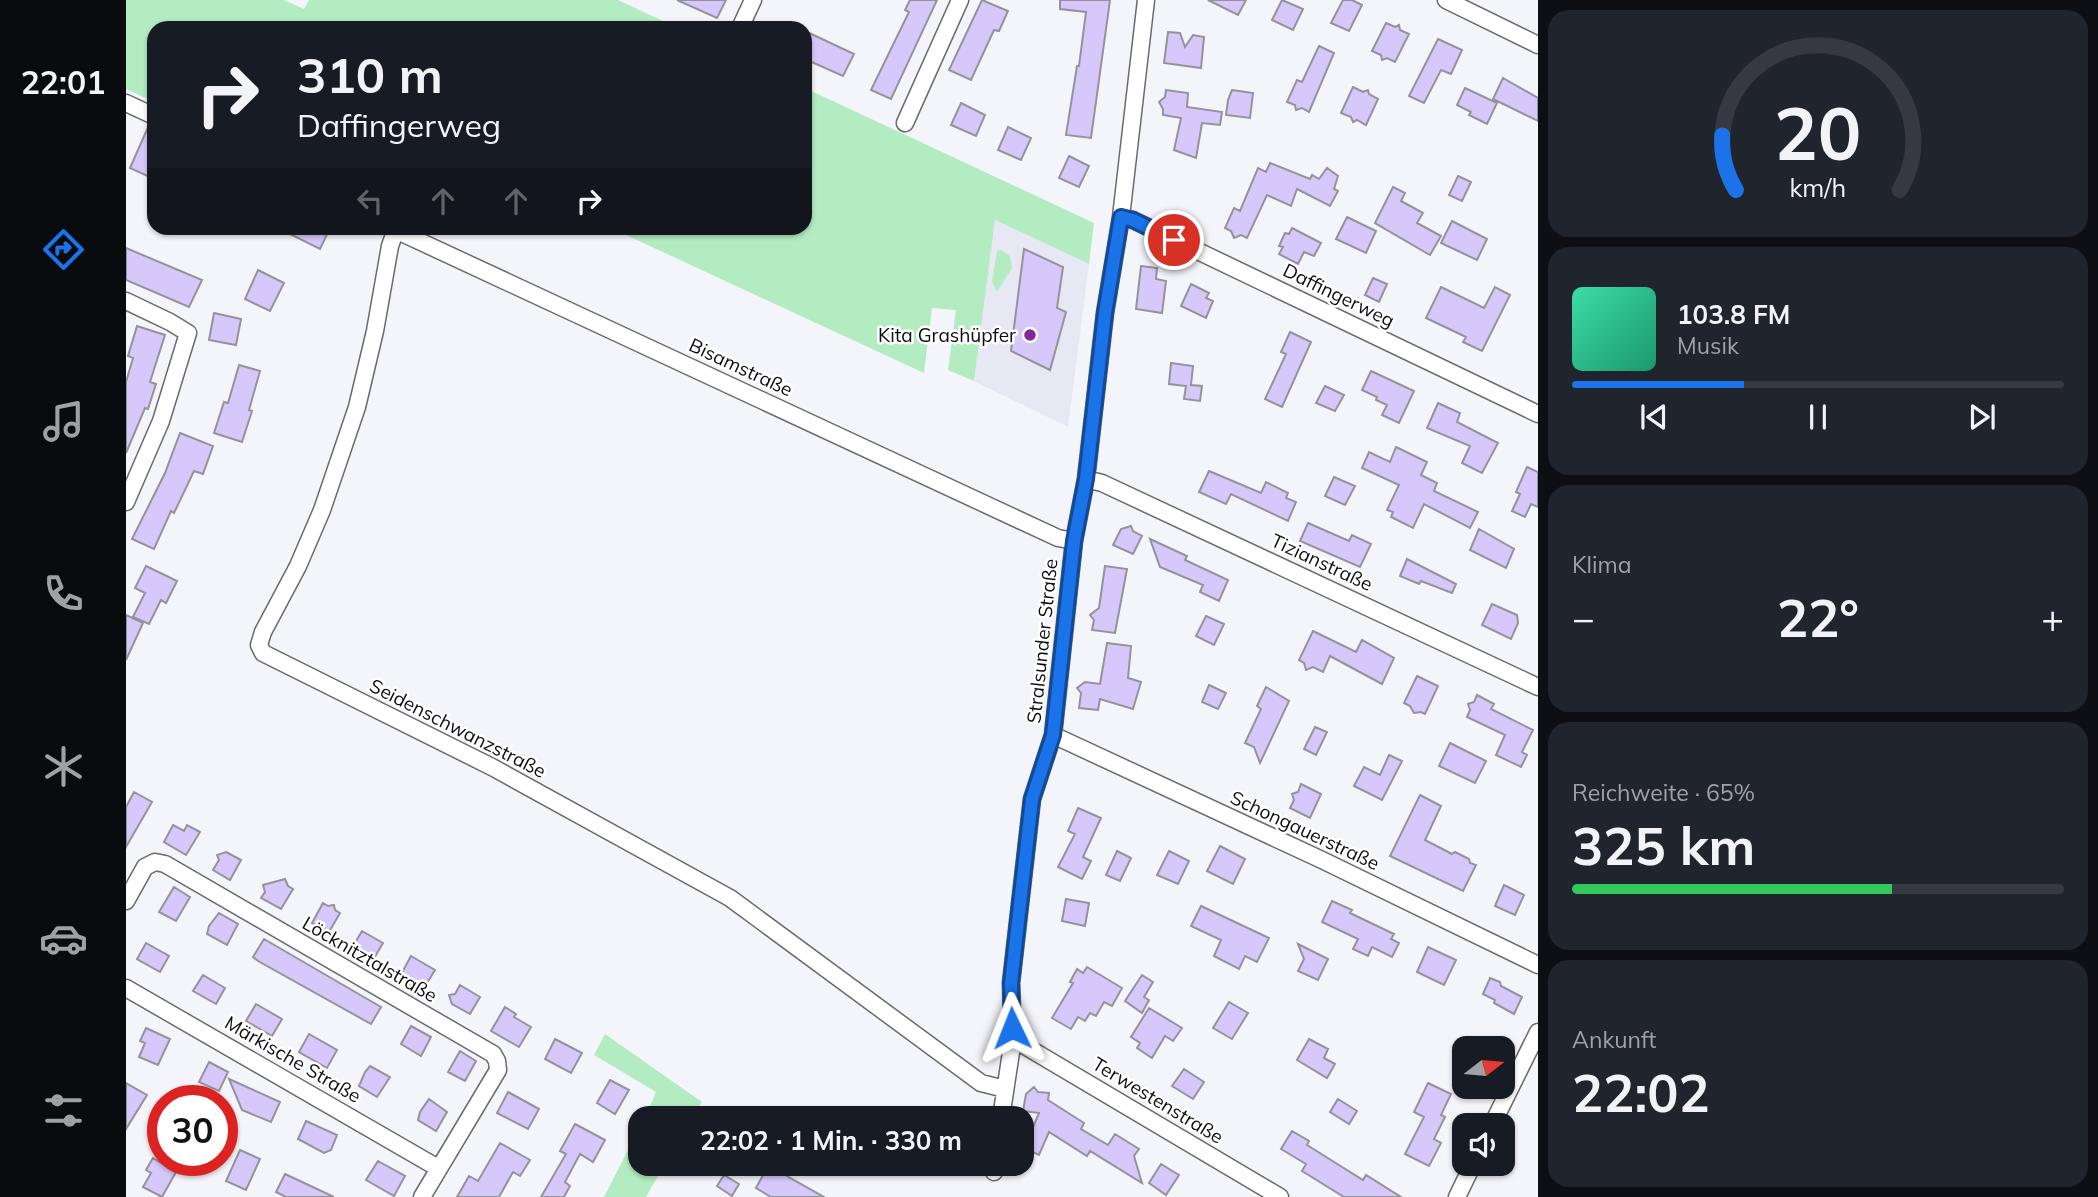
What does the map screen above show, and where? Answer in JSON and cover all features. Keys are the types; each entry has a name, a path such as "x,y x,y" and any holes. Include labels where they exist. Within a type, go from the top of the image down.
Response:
{"street":[{"path":"743,21 753,0"},
{"path":"905,123 960,0"},
{"name":"Stralsunder Straße","path":"1003,1106 1013,1039 1011,983 1032,799 1053,735 1074,541 1086,479 1105,313 1121,217 1146,0"},
{"path":"1446,0 1538,44"},
{"path":"126,103 147,113"},
{"name":"Daffingerweg","path":"1121,217 1143,225 1538,414"},
{"name":"Seidenschwanzstraße","path":"392,235 375,331 357,407 322,510 298,566 263,632 259,645 263,653 492,767 730,898 981,1083 1005,1089"},
{"name":"Bisamstraße","path":"408,235 1058,538 1074,541"},
{"path":"126,301 188,333 161,421 126,502"},
{"name":"Tizianstraße","path":"1086,479 1102,483 1538,687"},
{"name":"Schongauerstraße","path":"1053,735 1538,964"},
{"name":"Löcknitztalstraße","path":"126,901 145,867 155,862 164,864 493,1054 498,1070 438,1168"},
{"name":"Märkische Straße","path":"126,988 438,1168"},
{"path":"1498,1113 1538,1032"},
{"name":"Terwestenstraße","path":"1013,1039 1280,1197"},
{"path":"422,1197 438,1168"},
{"path":"1457,1197 1467,1176"}],"shaded area":[{"name":"Kita Grashüpfer","path":"995,220 1089,264 1068,427 974,381"}],"green space":[{"path":"126,0 284,0 304,9 309,0 618,0 663,21 147,21 147,99 126,89"},
{"path":"812,91 1094,223 1089,264 995,220 974,381 948,370 956,310 932,308 924,373 626,235 812,235"},
{"path":"1001,250 1010,256 1012,268 997,292 992,282 997,251"},
{"path":"605,1034 702,1102 700,1106 650,1106 656,1092 594,1055"},
{"path":"628,1150 628,1176 658,1176 646,1197 604,1197"}],"building":[{"path":"677,0 726,0 717,18"},
{"path":"910,0 937,0 891,99 871,90 909,12 905,10"},
{"path":"982,0 1008,11 999,31 994,30 971,80 949,70"},
{"path":"1060,0 1110,0 1091,138 1066,135 1086,12 1060,9"},
{"path":"1208,0 1246,0 1238,15"},
{"path":"1282,0 1303,9 1293,30 1272,20"},
{"path":"1343,0 1352,0 1362,5 1349,31 1331,23"},
{"path":"1386,23 1395,27 1399,25 1400,30 1409,34 1395,62 1387,58 1382,60 1381,55 1372,51"},
{"path":"1168,32 1180,33 1185,47 1193,35 1204,37 1201,68 1164,63"},
{"path":"812,34 854,54 843,76 812,62"},
{"path":"1438,39 1462,50 1451,74 1441,70 1424,103 1409,96"},
{"path":"1319,46 1334,53 1309,112 1302,108 1296,110 1295,105 1287,102 1297,80 1302,82"},
{"path":"1503,78 1538,98 1538,121 1493,99"},
{"path":"1353,87 1363,92 1368,90 1369,94 1378,99 1366,125 1357,120 1353,122 1351,117 1341,113"},
{"path":"1465,88 1497,103 1487,124 1457,105"},
{"path":"1166,90 1188,93 1187,107 1222,112 1220,125 1202,123 1196,158 1174,150 1181,118 1163,115 1159,102 1165,97"},
{"path":"1232,90 1253,93 1250,118 1226,115"},
{"path":"961,103 985,115 976,136 951,125"},
{"path":"1008,127 1031,138 1021,160 998,150"},
{"path":"147,130 147,176 130,168"},
{"path":"1069,156 1089,166 1079,187 1059,178"},
{"path":"1270,163 1310,179 1312,175 1319,179 1327,168 1338,176 1334,189 1338,191 1330,206 1297,189 1291,206 1267,195 1247,238 1241,235 1234,238 1231,231 1225,228 1234,208 1240,211 1258,168 1266,172"},
{"path":"1458,176 1471,182 1462,201 1449,195"},
{"path":"1393,187 1405,193 1401,201 1423,213 1417,223 1441,236 1430,255 1375,223"},
{"path":"1347,217 1376,231 1366,253 1336,239"},
{"path":"1452,221 1487,239 1477,260 1441,243"},
{"path":"1292,228 1321,243 1314,256 1304,252 1298,264 1279,254 1283,247 1279,246 1285,233 1289,234"},
{"path":"292,235 327,235 320,249"},
{"path":"126,248 202,280 189,307 126,280"},
{"path":"1024,249 1063,267 1057,308 1066,312 1050,370 1011,351"},
{"path":"1141,266 1157,268 1156,279 1166,281 1162,313 1136,309"},
{"path":"258,270 284,283 270,311 245,299"},
{"path":"1373,278 1387,284 1379,302 1365,295"},
{"path":"1191,284 1209,293 1206,298 1213,301 1206,318 1181,306"},
{"path":"1441,287 1484,308 1495,287 1510,295 1482,351 1463,342 1466,337 1426,318"},
{"path":"214,313 241,319 236,345 209,340"},
{"path":"137,326 165,335 150,382 156,384 148,409 145,408 126,453 126,382 133,358 128,356"},
{"path":"1290,332 1311,342 1282,407 1265,399 1286,354 1281,352"},
{"path":"1171,363 1193,366 1191,385 1202,386 1200,401 1184,399 1186,386 1169,384"},
{"path":"239,365 260,371 242,442 214,433 224,402 228,403"},
{"path":"1371,371 1414,391 1399,423 1382,415 1387,405 1362,390"},
{"path":"1325,386 1344,395 1335,411 1316,403"},
{"path":"1438,403 1460,413 1457,422 1498,443 1482,473 1462,463 1470,446 1427,428"},
{"path":"180,433 213,446 203,474 194,471 174,513 171,511 154,549 132,539 165,473"},
{"path":"1396,447 1427,462 1421,475 1437,483 1434,491 1478,512 1470,528 1424,504 1413,528 1391,517 1393,512 1387,510 1399,485 1362,468 1369,452 1390,462"},
{"path":"1527,467 1538,472 1538,507 1531,504 1525,517 1512,511 1520,494 1516,492"},
{"path":"1209,471 1261,493 1266,482 1288,493 1286,498 1296,502 1288,521 1231,494 1226,504 1199,492"},
{"path":"1334,477 1355,486 1345,505 1325,496"},
{"path":"1308,523 1349,541 1352,535 1371,544 1360,567 1300,541"},
{"path":"1131,526 1133,531 1142,536 1133,554 1113,545 1121,529"},
{"path":"1479,529 1514,549 1506,568 1470,550"},
{"path":"1150,539 1187,556 1185,560 1228,580 1219,601 1200,592 1203,585 1160,567"},
{"path":"1407,559 1456,584 1452,593 1400,576"},
{"path":"146,566 177,581 166,603 161,600 149,624 133,617 145,593 135,588"},
{"path":"1105,566 1127,569 1115,633 1092,630 1094,620 1090,615 1099,608"},
{"path":"1492,604 1517,615 1518,623 1511,639 1482,625"},
{"path":"126,615 143,623 126,660"},
{"path":"1206,616 1224,624 1214,645 1196,636"},
{"path":"1313,631 1356,652 1362,640 1394,658 1382,684 1330,656 1323,672 1313,667 1306,670 1304,663 1299,660"},
{"path":"1107,643 1131,646 1128,678 1141,682 1133,709 1100,699 1098,710 1079,708 1081,693 1077,688 1085,682 1100,684"},
{"path":"1417,676 1438,686 1425,714 1414,713 1410,706 1404,703"},
{"path":"1209,685 1226,693 1218,709 1202,702"},
{"path":"1266,687 1289,701 1260,763 1254,747 1245,743 1261,709 1257,706"},
{"path":"1477,695 1494,704 1491,709 1533,730 1522,752 1527,755 1521,767 1496,755 1505,735 1467,717 1470,710 1468,704 1474,702"},
{"path":"1315,727 1327,732 1316,755 1304,749"},
{"path":"1450,743 1486,761 1475,783 1439,766"},
{"path":"1389,755 1402,761 1382,800 1354,786 1364,767 1380,775"},
{"path":"1301,784 1321,794 1310,818 1290,808 1294,800 1292,794 1298,792"},
{"path":"134,792 152,802 126,847 126,807"},
{"path":"1420,795 1441,806 1425,840 1452,854 1455,852 1476,865 1463,891 1390,856"},
{"path":"1078,808 1101,818 1083,857 1091,861 1082,879 1058,867 1075,834 1068,831"},
{"path":"173,825 184,831 187,825 200,832 186,855 164,842"},
{"path":"1220,846 1245,859 1233,884 1207,871"},
{"path":"1117,851 1131,858 1120,881 1106,875"},
{"path":"1169,851 1189,861 1178,884 1157,875"},
{"path":"226,852 241,860 230,880 213,870 219,860 217,855"},
{"path":"285,879 293,889 281,909 261,898 265,892 263,885"},
{"path":"1504,885 1524,895 1515,915 1495,906"},
{"path":"174,887 190,897 176,921 159,912"},
{"path":"1066,899 1089,903 1085,926 1062,921"},
{"path":"1332,901 1352,910 1350,913 1394,934 1391,939 1399,943 1392,957 1372,947 1368,956 1353,949 1358,939 1322,922"},
{"path":"323,903 334,905 335,910 340,913 329,932 312,923"},
{"path":"1201,906 1269,938 1257,962 1245,956 1239,969 1214,956 1221,940 1191,926"},
{"path":"219,913 238,924 227,945 207,934 209,926"},
{"path":"362,931 383,943 373,960 352,948"},
{"path":"264,939 381,1007 371,1024 258,961 253,957"},
{"path":"146,943 169,956 160,972 137,959"},
{"path":"1298,944 1328,959 1318,980 1298,971 1304,959"},
{"path":"1428,947 1456,960 1444,985 1417,972"},
{"path":"411,956 435,970 422,991 399,978"},
{"path":"1087,967 1122,988 1112,1006 1104,1002 1096,1016 1090,1013 1085,1021 1078,1017 1071,1029 1052,1018 1073,983 1070,982 1077,969 1083,973"},
{"path":"203,975 225,988 216,1004 193,991"},
{"path":"1142,975 1153,982 1144,997 1149,1000 1142,1013 1125,1001"},
{"path":"1490,978 1522,997 1514,1014 1483,994"},
{"path":"460,985 480,997 470,1014 452,1004 449,995 455,994"},
{"path":"1229,1002 1248,1013 1232,1039 1213,1028"},
{"path":"256,1004 282,1019 272,1036 246,1021"},
{"path":"505,1007 516,1014 514,1017 531,1027 519,1047 491,1031"},
{"path":"1149,1008 1182,1028 1173,1041 1165,1036 1152,1058 1137,1048 1140,1043 1131,1037"},
{"path":"411,1026 431,1037 421,1056 401,1044"},
{"path":"146,1028 170,1039 158,1065 139,1057 145,1043 140,1041"},
{"path":"309,1034 337,1050 327,1068 299,1052"},
{"path":"555,1039 582,1053 571,1073 545,1059"},
{"path":"1309,1039 1328,1049 1324,1058 1335,1064 1327,1078 1297,1060"},
{"path":"460,1051 476,1061 465,1081 448,1072"},
{"path":"209,1062 228,1072 222,1085 206,1085 199,1082"},
{"path":"370,1066 390,1077 377,1097 359,1086"},
{"path":"1184,1069 1204,1082 1193,1099 1172,1086"},
{"path":"229,1079 280,1102 271,1122 242,1110 238,1100 238,1085 232,1085"},
{"path":"610,1080 629,1090 615,1114 597,1103"},
{"path":"126,1083 147,1095 126,1129"},
{"path":"1428,1083 1451,1094 1441,1115 1445,1117 1434,1139 1441,1143 1429,1166 1405,1154 1424,1117 1414,1112"},
{"path":"1034,1087 1038,1092 1049,1093 1048,1100 1084,1123 1081,1129 1108,1145 1115,1134 1139,1149 1134,1156 1142,1183 1090,1151 1087,1156 1049,1132 1039,1155 1034,1153 1034,1125 1039,1113 1034,1112 1034,1106 1024,1106 1026,1094"},
{"path":"508,1092 539,1109 528,1129 497,1113"},
{"path":"429,1099 447,1112 436,1131 418,1120"},
{"path":"1338,1099 1357,1111 1349,1124 1330,1112"},
{"path":"306,1121 337,1135 331,1150 324,1153 298,1139"},
{"path":"575,1124 605,1140 593,1162 580,1154 565,1182 570,1186 564,1197 541,1197 566,1154 560,1151"},
{"path":"1292,1131 1309,1141 1307,1145 1363,1180 1366,1175 1401,1197 1344,1197 1302,1171 1306,1164 1281,1149"},
{"path":"500,1143 530,1160 520,1176 513,1172 499,1197 457,1197 469,1176 478,1181"},
{"path":"240,1150 260,1159 246,1190 226,1181 228,1176 238,1176"},
{"path":"378,1161 405,1176 394,1196 366,1180"},
{"path":"1161,1164 1179,1175 1166,1195 1149,1183"},
{"path":"285,1174 334,1197 286,1197 276,1192"},
{"path":"149,1176 174,1176 162,1197 143,1187"},
{"path":"723,1176 739,1184 732,1196 717,1186"},
{"path":"762,1176 787,1176 824,1197 771,1197 756,1188"}],"place":[{"name":"Kita Grashüpfer","path":"1030,335"}],"route":[{"path":"1012,1028 1011,983 1032,799 1053,735 1074,541 1086,479 1105,313 1121,217 1174,240"}]}
